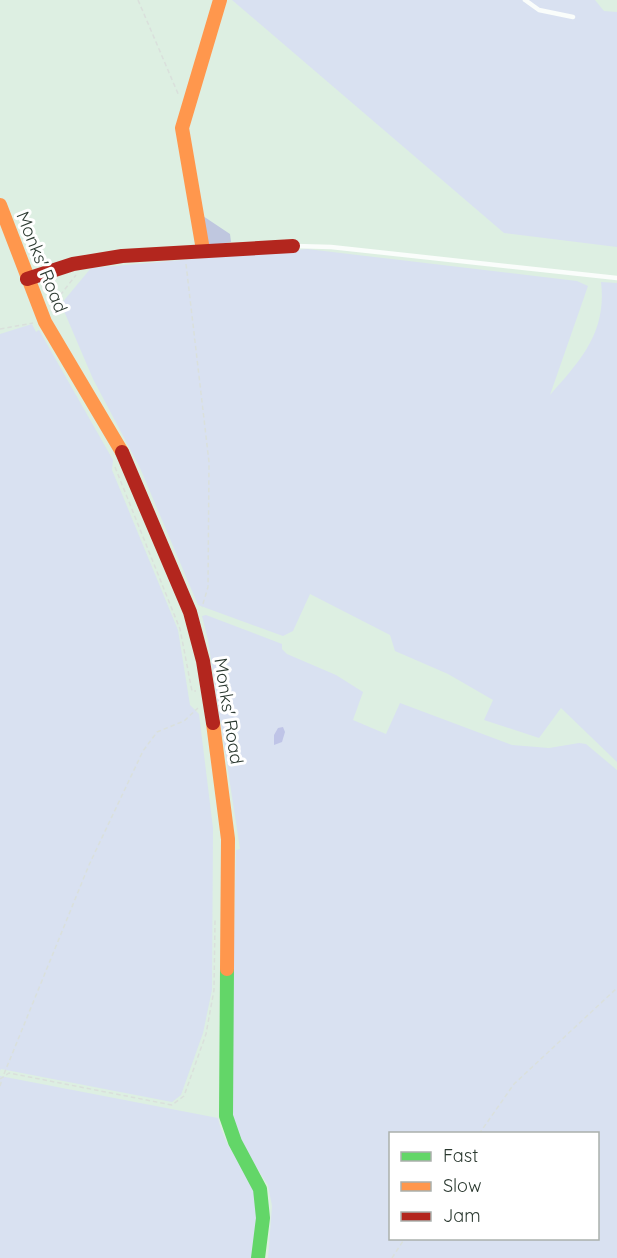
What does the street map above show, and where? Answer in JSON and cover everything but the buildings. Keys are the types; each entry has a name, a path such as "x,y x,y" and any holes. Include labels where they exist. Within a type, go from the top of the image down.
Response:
{"street":[{"path":"202,250 182,128 220,0"},
{"name":"Monks' Road","path":"0,205 45,322 122,452 183,594 203,661 220,763 228,839 226,1116 233,1143 256,1178 262,1195 263,1223 258,1258"},
{"path":"27,279 47,270 87,261 183,251 293,246"}],"lane":[{"path":"525,0 539,10 573,17"},
{"path":"293,246 331,247 617,278"}],"path":[{"path":"138,0 177,93 188,105"},
{"path":"183,251 197,345 209,462 208,587 201,609"},
{"path":"0,329 19,324 45,322 51,307 87,261"},
{"path":"116,459 115,469 180,629 192,691 200,692"},
{"path":"0,1086 88,865 143,751 157,732 184,721 200,704 202,716"},
{"path":"0,1079 9,1073 172,1105 184,1096 206,1034 214,990 216,910"},
{"path":"480,1132 514,1084 617,988"},
{"path":"392,1258 404,1240"}],"shaded area":[{"path":"232,0 595,0 604,11 617,12 617,247 504,233"},
{"path":"200,214 230,234 231,242 209,246"},
{"path":"307,249 577,281 588,286 550,395 572,370 596,330 602,300 601,282 617,283 617,762 561,708 539,738 484,720 493,700 448,674 395,651 390,635 310,594 293,631 283,636 198,605 140,468 93,379 61,304 91,268"},
{"path":"32,324 36,332 39,330 113,460 112,470 178,630 190,705 199,714 213,828 212,990 203,1033 181,1095 172,1102 1,1069 0,1071 0,334"},
{"path":"206,615 282,644 282,649 287,654 336,675 363,692 353,720 386,734 400,703 512,745 549,748 586,744 617,770 617,1258 268,1258 272,1206 268,1185 246,1152 230,1118 236,850 240,849 208,640 202,616"},
{"path":"283,727 285,732 282,742 274,745 274,735 278,728"},
{"path":"0,1076 218,1118 227,1142 249,1180 257,1202 258,1222 252,1258 0,1258"}],"traffic: fast":[{"path":"227,969 226,1116 235,1142 260,1189 263,1218 258,1258"}],"traffic: slow":[{"path":"203,250 182,128 220,0"},
{"path":"0,205 45,322 122,452"},
{"path":"213,723 228,839 227,969"}],"traffic: jam":[{"path":"27,279 73,264 122,256 293,246"},
{"path":"122,452 190,612 203,661 213,723"}]}
